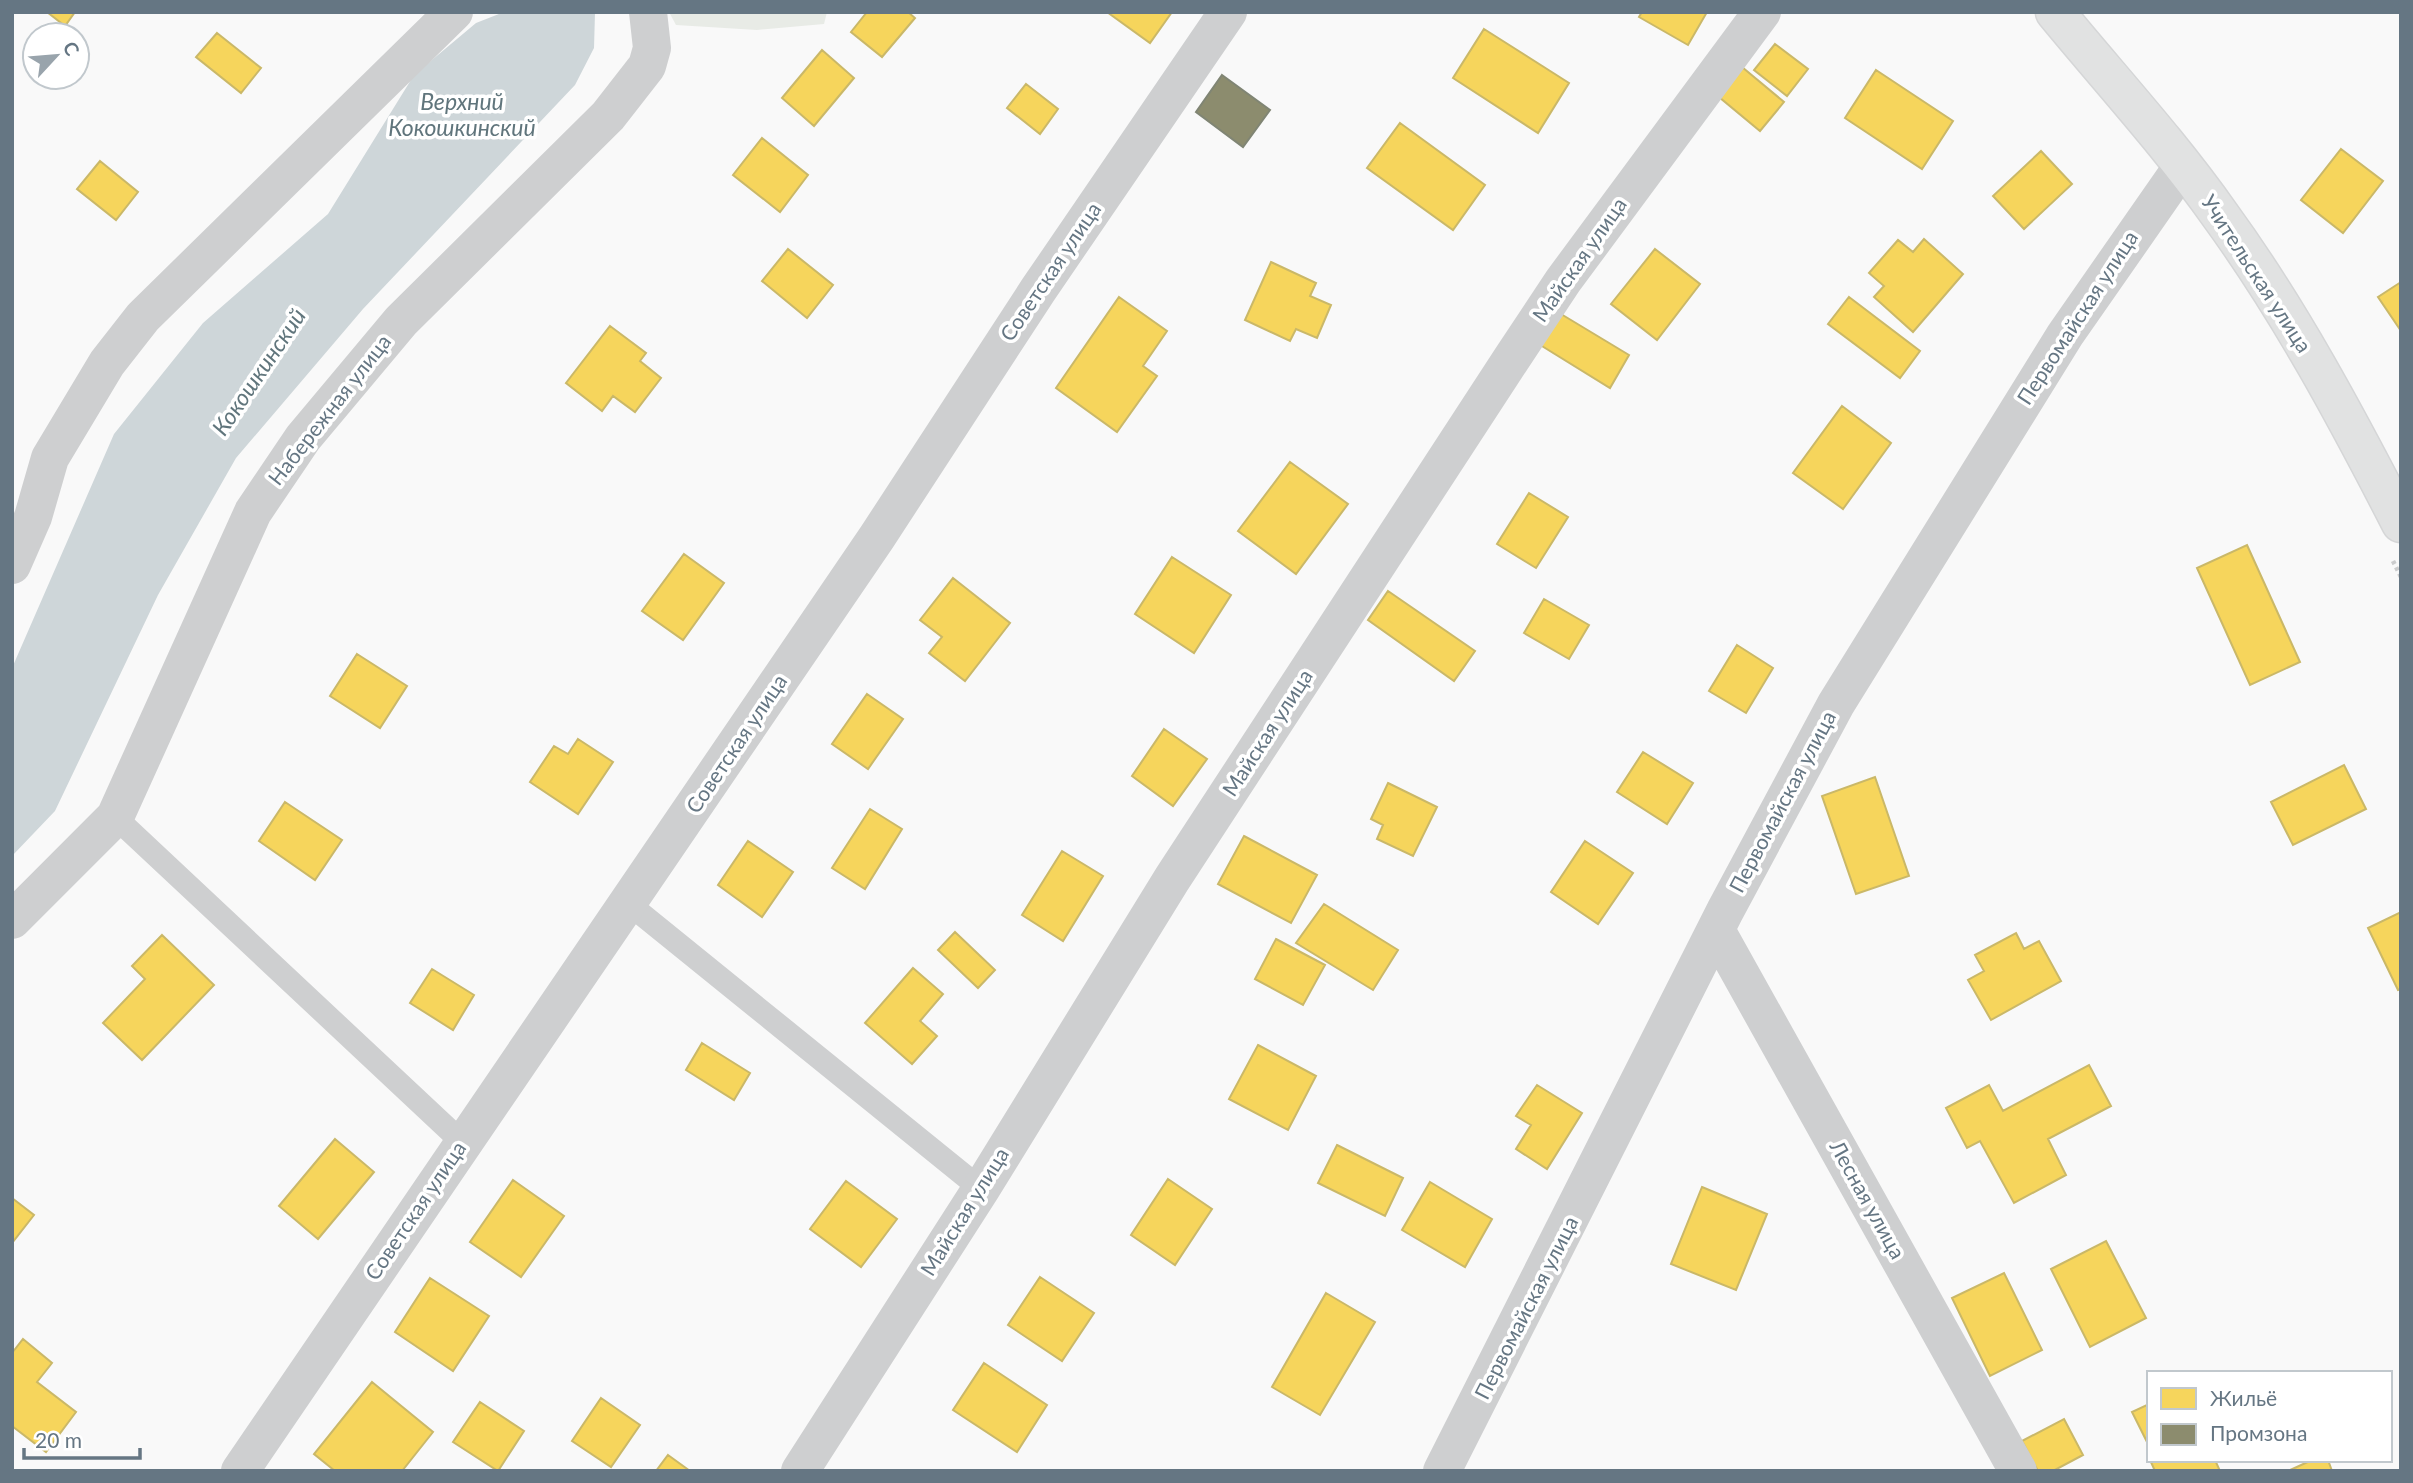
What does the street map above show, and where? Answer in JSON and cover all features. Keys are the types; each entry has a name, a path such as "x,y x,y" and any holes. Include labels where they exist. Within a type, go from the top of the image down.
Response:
{"street":[{"path":"12,565 33,517 50,458 107,363 143,317 454,12"},
{"name":"Набережная улица","path":"12,920 115,817 248,521 279,472 310,428 401,321 608,116 648,66 652,48 648,12"},
{"name":"Советская улица","path":"240,1471 629,904 877,537 1038,290 1228,12"},
{"name":"Майская улица","path":"800,1471 981,1189 1172,879 1534,325 1762,12"},
{"name":"Учительская улица","path":"2055,12 2222,217 2319,372 2401,523"},
{"name":"Первомайская улица","path":"1442,1471 1716,930 1836,704 2064,335 2182,167"},
{"name":"Лесная улица","path":"1716,930 2018,1471"}],"lane":[{"path":"115,817 463,1143"},
{"path":"629,904 981,1189"}],"shaded area":[{"path":"669,12 827,12 824,24 757,30 676,25"}],"water":[{"name":"Верхний Кокошкинский","path":"504,12 595,13 594,48 575,85 363,309 236,458 158,595 55,811 12,856 12,668 114,434 203,323 328,214 414,75 476,23"}],"building: Жильё":[{"path":"47,12 75,12 69,21 59,21"},
{"path":"867,12 908,12 915,18 882,57 851,32"},
{"path":"1107,12 1172,12 1150,43"},
{"path":"1642,12 1707,12 1688,45 1639,17"},
{"path":"1484,29 1569,83 1538,133 1453,78"},
{"path":"217,33 261,68 241,93 196,57"},
{"path":"1775,44 1808,69 1787,96 1754,70"},
{"path":"822,50 854,78 814,126 782,98"},
{"path":"1742,67 1784,102 1760,131 1719,97"},
{"path":"1876,70 1953,121 1922,169 1845,118"},
{"path":"1026,84 1058,109 1040,134 1007,108"},
{"path":"1400,123 1485,185 1453,230 1367,168"},
{"path":"762,138 808,175 780,212 733,175"},
{"path":"2341,149 2383,181 2343,233 2301,200"},
{"path":"2041,151 2072,184 2024,229 1993,196"},
{"path":"100,161 138,192 116,220 77,189"},
{"path":"1924,239 1963,274 1913,332 1874,297 1884,286 1869,273 1898,240 1913,252"},
{"path":"788,249 833,285 807,318 762,281"},
{"path":"1655,249 1700,284 1657,340 1611,304"},
{"path":"1271,262 1316,283 1310,296 1331,305 1317,338 1296,329 1290,341 1245,320"},
{"path":"2401,282 2401,331 2378,297"},
{"path":"1119,297 1167,331 1143,366 1157,376 1117,432 1056,388"},
{"path":"1849,297 1920,351 1900,378 1828,324"},
{"path":"1556,311 1629,355 1610,388 1537,343"},
{"path":"610,326 646,353 640,361 661,378 635,412 613,396 602,411 566,383"},
{"path":"1842,406 1891,443 1843,509 1793,473"},
{"path":"1290,462 1348,504 1296,574 1238,531"},
{"path":"1529,493 1568,517 1536,568 1497,544"},
{"path":"2247,545 2300,662 2250,685 2197,568"},
{"path":"684,554 724,583 683,640 642,611"},
{"path":"1172,557 1231,595 1194,653 1135,614"},
{"path":"953,578 1010,623 965,681 929,653 942,637 920,620"},
{"path":"1388,591 1475,651 1454,681 1368,620"},
{"path":"1544,599 1589,625 1569,659 1524,633"},
{"path":"1737,645 1773,668 1746,713 1709,691"},
{"path":"357,654 407,686 380,728 330,696"},
{"path":"867,694 903,719 868,769 832,744"},
{"path":"1164,729 1207,759 1173,806 1132,776"},
{"path":"578,739 613,762 578,814 530,782 554,746 568,754"},
{"path":"1643,752 1693,783 1667,824 1617,792"},
{"path":"2344,765 2366,809 2293,845 2271,802"},
{"path":"1875,777 1909,876 1856,894 1822,796"},
{"path":"1388,783 1437,807 1413,856 1377,839 1383,825 1371,819"},
{"path":"285,802 342,840 315,880 259,841"},
{"path":"870,809 902,829 865,889 832,868"},
{"path":"1244,836 1317,875 1291,923 1218,884"},
{"path":"748,841 793,872 762,917 718,885"},
{"path":"1585,841 1633,873 1598,924 1551,892"},
{"path":"1062,851 1103,876 1063,941 1022,915"},
{"path":"1324,904 1398,950 1373,990 1296,943"},
{"path":"2401,912 2401,989 2398,990 2368,928"},
{"path":"955,932 995,970 978,988 938,950"},
{"path":"2016,933 2024,949 2039,941 2061,981 1991,1020 1968,980 1984,971 1975,955"},
{"path":"162,935 214,985 142,1060 103,1023 145,979 132,966"},
{"path":"1276,939 1325,965 1303,1005 1255,979"},
{"path":"913,968 943,994 920,1021 937,1036 912,1064 865,1023"},
{"path":"432,969 474,995 453,1030 410,1003"},
{"path":"702,1043 750,1073 734,1100 686,1070"},
{"path":"1258,1045 1316,1076 1288,1130 1229,1099"},
{"path":"2089,1065 2111,1106 2048,1139 2066,1175 2014,1203 1980,1141 1967,1148 1946,1108 1989,1085 2003,1111"},
{"path":"1537,1085 1582,1113 1547,1169 1516,1149 1531,1125 1516,1116"},
{"path":"335,1139 374,1172 318,1239 279,1206"},
{"path":"1337,1145 1403,1178 1385,1216 1318,1183"},
{"path":"1168,1179 1212,1209 1175,1265 1131,1235"},
{"path":"513,1180 564,1216 521,1277 470,1242"},
{"path":"846,1181 897,1219 861,1267 810,1229"},
{"path":"1430,1182 1492,1219 1465,1267 1402,1230"},
{"path":"1702,1187 1767,1214 1736,1290 1671,1264"},
{"path":"12,1198 34,1215 12,1243"},
{"path":"2106,1241 2146,1318 2090,1347 2051,1269"},
{"path":"2004,1273 2042,1350 1990,1376 1952,1298"},
{"path":"1040,1277 1094,1313 1062,1361 1008,1325"},
{"path":"430,1278 489,1316 453,1371 395,1332"},
{"path":"1326,1293 1375,1322 1320,1415 1272,1387"},
{"path":"23,1339 52,1363 37,1382 76,1412 46,1452 12,1426 12,1353"},
{"path":"984,1363 1047,1405 1017,1452 953,1410"},
{"path":"372,1382 433,1432 402,1471 335,1471 314,1454"},
{"path":"601,1398 640,1425 611,1467 572,1441"},
{"path":"480,1402 524,1431 498,1471 453,1442"},
{"path":"2147,1405 2147,1442 2132,1412"},
{"path":"2064,1419 2083,1455 2053,1471 2038,1471 2022,1441"},
{"path":"668,1455 690,1471 656,1471"},
{"path":"2151,1462 2216,1462 2220,1471 2155,1471"},
{"path":"2308,1462 2329,1462 2332,1471 2288,1471"}],"building: Промзона":[{"path":"1222,75 1270,110 1243,147 1196,112"}],"water label":[{"name":"Кокошкинский","path":"259,372"}]}
